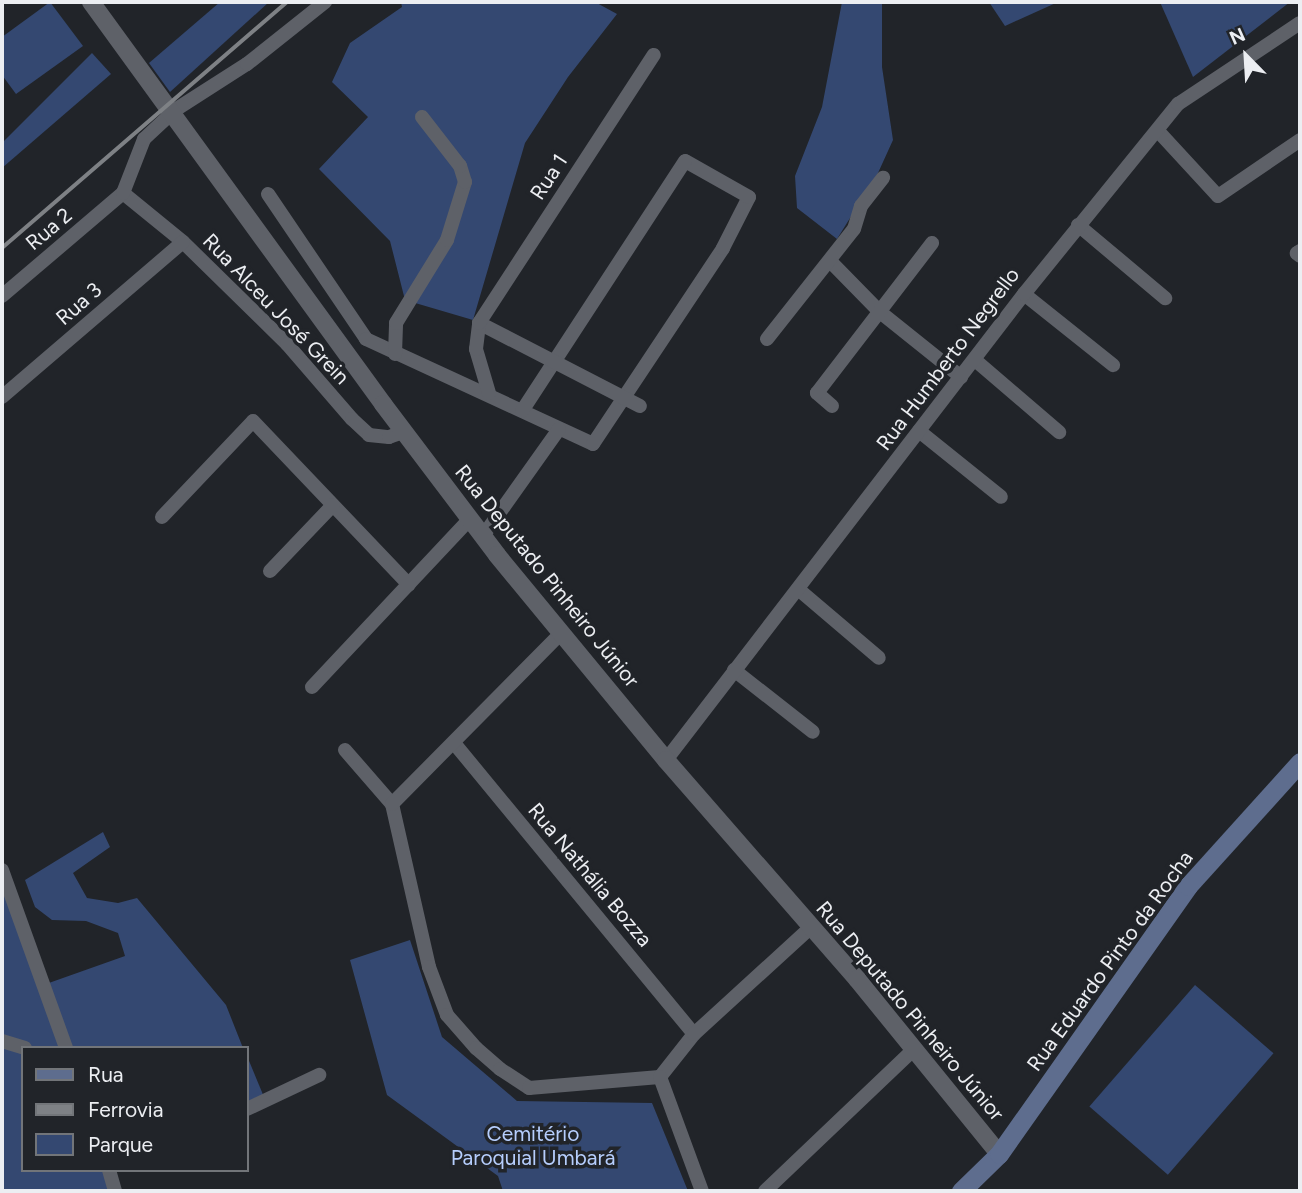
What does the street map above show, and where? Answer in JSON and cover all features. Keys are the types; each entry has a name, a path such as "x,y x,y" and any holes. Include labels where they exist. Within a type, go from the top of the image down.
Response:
{"main road":[{"name":"Rua Eduardo Pinto da Rocha","path":"961,1191 999,1154 1188,886 1300,762"}],"street":[{"name":"Rua Deputado Pinheiro Júnior","path":"91,2 403,432 483,536 666,760 811,927 999,1154"},
{"path":"123,193 144,139 175,110 247,64 325,2"},
{"name":"Rua Humberto Negrello","path":"666,760 1024,294 1178,104 1300,23"},
{"name":"Rua 1","path":"479,323 654,55"},
{"path":"395,354 396,323 447,240 465,182 462,169 422,117"},
{"path":"1158,131 1218,196 1300,140"},
{"path":"268,194 366,339 489,393 522,411 593,444 723,248 749,197 685,161 522,411"},
{"path":"767,339 854,229 861,206 883,178"},
{"name":"Rua Alceu José Grein","path":"123,193 183,242 287,344 369,435 388,437 403,432"},
{"name":"Rua 2","path":"2,296 123,193"},
{"path":"1078,225 1165,298"},
{"name":"Rua 3","path":"2,397 183,242"},
{"path":"832,406 817,393 932,243"},
{"path":"830,261 880,312 961,377"},
{"path":"1024,294 1113,365"},
{"path":"489,393 476,349 479,323 640,406"},
{"path":"975,360 1059,432"},
{"path":"162,517 253,421 409,585"},
{"path":"483,536 559,429"},
{"path":"919,431 1000,497"},
{"path":"270,571 333,505"},
{"path":"312,687 470,519"},
{"path":"798,589 879,658"},
{"path":"392,804 561,633"},
{"path":"734,670 813,732"},
{"name":"Rua Nathália Bozza","path":"454,743 694,1034"},
{"path":"345,750 392,804 429,967 447,1015 476,1048 500,1069 529,1088 660,1077 694,1034 811,927"},
{"path":"2,870 65,1046"},
{"path":"2,1041 21,1047"},
{"path":"765,1191 913,1050"},
{"path":"251,1108 319,1075"},
{"path":"660,1077 702,1191"},
{"path":"110,1172 115,1191"}],"green space":[{"path":"50,2 83,46 16,94 2,75 2,37"},
{"path":"220,2 269,2 170,92 149,63"},
{"path":"401,2 595,2 617,14 568,77 525,143 473,320 405,300 390,241 319,169 368,117 332,82 350,43 402,7"},
{"path":"842,2 882,2 882,67 893,140 878,173 837,239 797,208 795,176 822,107"},
{"path":"989,2 1058,2 1005,26"},
{"path":"1160,2 1290,2 1193,77"},
{"path":"92,53 111,74 2,168 2,143"},
{"path":"103,832 110,847 73,873 87,898 118,903 137,898 226,1005 242,1046 21,1046 21,1172 107,1172 112,1191 2,1191 2,877 46,984 125,956 118,933 86,921 52,920 35,907 25,880"},
{"name":"Cemitério Paroquial Umbará","path":"410,940 442,1037 517,1101 652,1103 688,1191 503,1191 498,1176 387,1095 350,960"},
{"path":"1195,985 1273,1053 1168,1175 1089,1107"},
{"path":"248,1058 264,1097 248,1102"}],"railway":[{"path":"2,248 287,2"}]}
